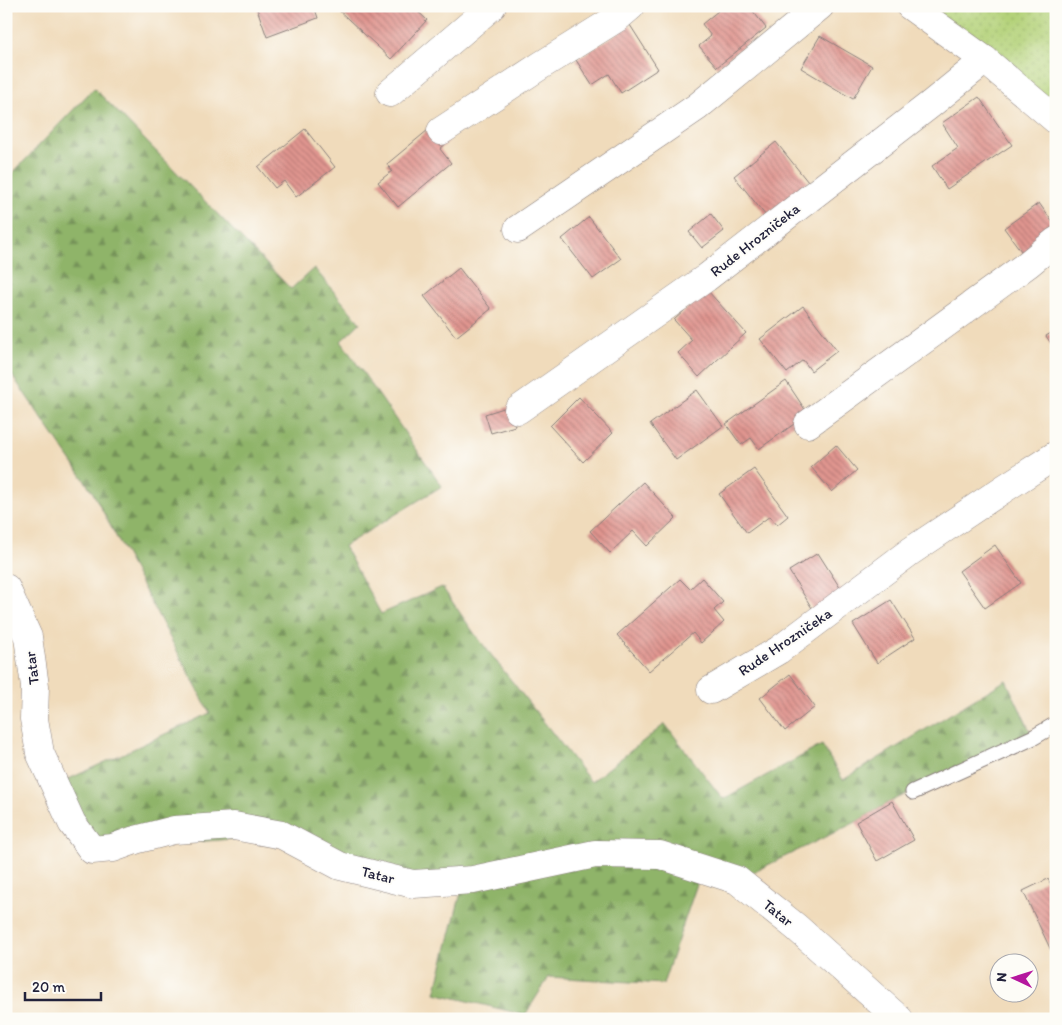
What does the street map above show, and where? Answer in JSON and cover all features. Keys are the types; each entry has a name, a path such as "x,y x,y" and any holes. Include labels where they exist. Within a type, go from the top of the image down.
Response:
{"street":[{"path":"390,93 492,6"},
{"path":"441,131 617,18 631,6"},
{"path":"518,229 697,107 820,6"},
{"path":"910,6 985,60 1056,120"},
{"name":"Rude Hrozničeka","path":"518,410 706,278 985,60"},
{"path":"808,424 1021,270 1056,241"},
{"name":"Rude Hrozničeka","path":"711,690 779,650 911,551 1056,455"},
{"name":"Tatar","path":"6,588 28,637 35,686 34,719 40,753 72,823 92,850 113,848 174,830 234,826 282,835 340,866 412,884 473,880 595,854 660,855 737,880 796,927 898,1019"}],"lane":[{"path":"912,792 1034,737 1056,724"}],"green space":[{"path":"918,6 1056,6 1056,115"},
{"path":"94,88 291,289 314,268 360,323 341,341 442,486 344,546 381,614 442,587 474,633 591,782 665,724 723,799 822,745 843,780 1006,680 1031,733 737,880 702,869 663,984 549,977 525,1015 435,993 464,881 413,884 282,835 92,850 56,785 210,713 92,491 6,369 6,180"}],"building":[{"path":"256,6 314,6 318,18 267,37"},
{"path":"334,6 412,6 427,20 391,59"},
{"path":"724,6 749,6 766,28 717,67 699,46 711,36 702,24"},
{"path":"630,25 658,69 621,93 609,74 592,85 576,60"},
{"path":"820,36 872,66 853,99 801,68"},
{"path":"979,97 1012,145 947,189 932,166 958,148 942,123"},
{"path":"434,125 448,142 440,149 451,163 398,207 378,182 392,171 387,164"},
{"path":"305,129 335,167 296,197 284,181 275,188 258,167"},
{"path":"776,142 808,182 766,216 734,176"},
{"path":"1039,203 1056,227 1056,233 1024,255 1004,228"},
{"path":"711,214 724,231 702,248 689,232"},
{"path":"589,217 621,259 593,279 562,239"},
{"path":"459,268 491,309 456,337 424,296"},
{"path":"707,290 746,333 699,377 678,353 692,340 674,320"},
{"path":"803,306 837,351 811,371 803,360 787,373 760,339"},
{"path":"1056,330 1056,351 1046,336"},
{"path":"786,381 808,414 759,449 751,438 741,445 726,424"},
{"path":"697,390 723,426 676,460 650,424"},
{"path":"579,397 613,433 583,462 550,426"},
{"path":"510,406 515,426 491,433 485,414"},
{"path":"836,445 857,470 832,492 811,467"},
{"path":"754,469 788,516 777,525 770,516 747,533 719,494"},
{"path":"643,482 676,518 647,546 633,531 610,553 590,531"},
{"path":"995,545 1021,583 985,608 959,571"},
{"path":"818,553 844,594 815,613 789,571"},
{"path":"702,578 723,602 714,610 724,622 701,643 693,633 649,671 617,635 680,579 690,589"},
{"path":"891,600 915,638 877,663 853,624"},
{"path":"790,674 815,707 785,731 760,698"},
{"path":"892,801 914,840 877,861 856,822"},
{"path":"1048,879 1056,894 1056,961 1023,891"}]}
